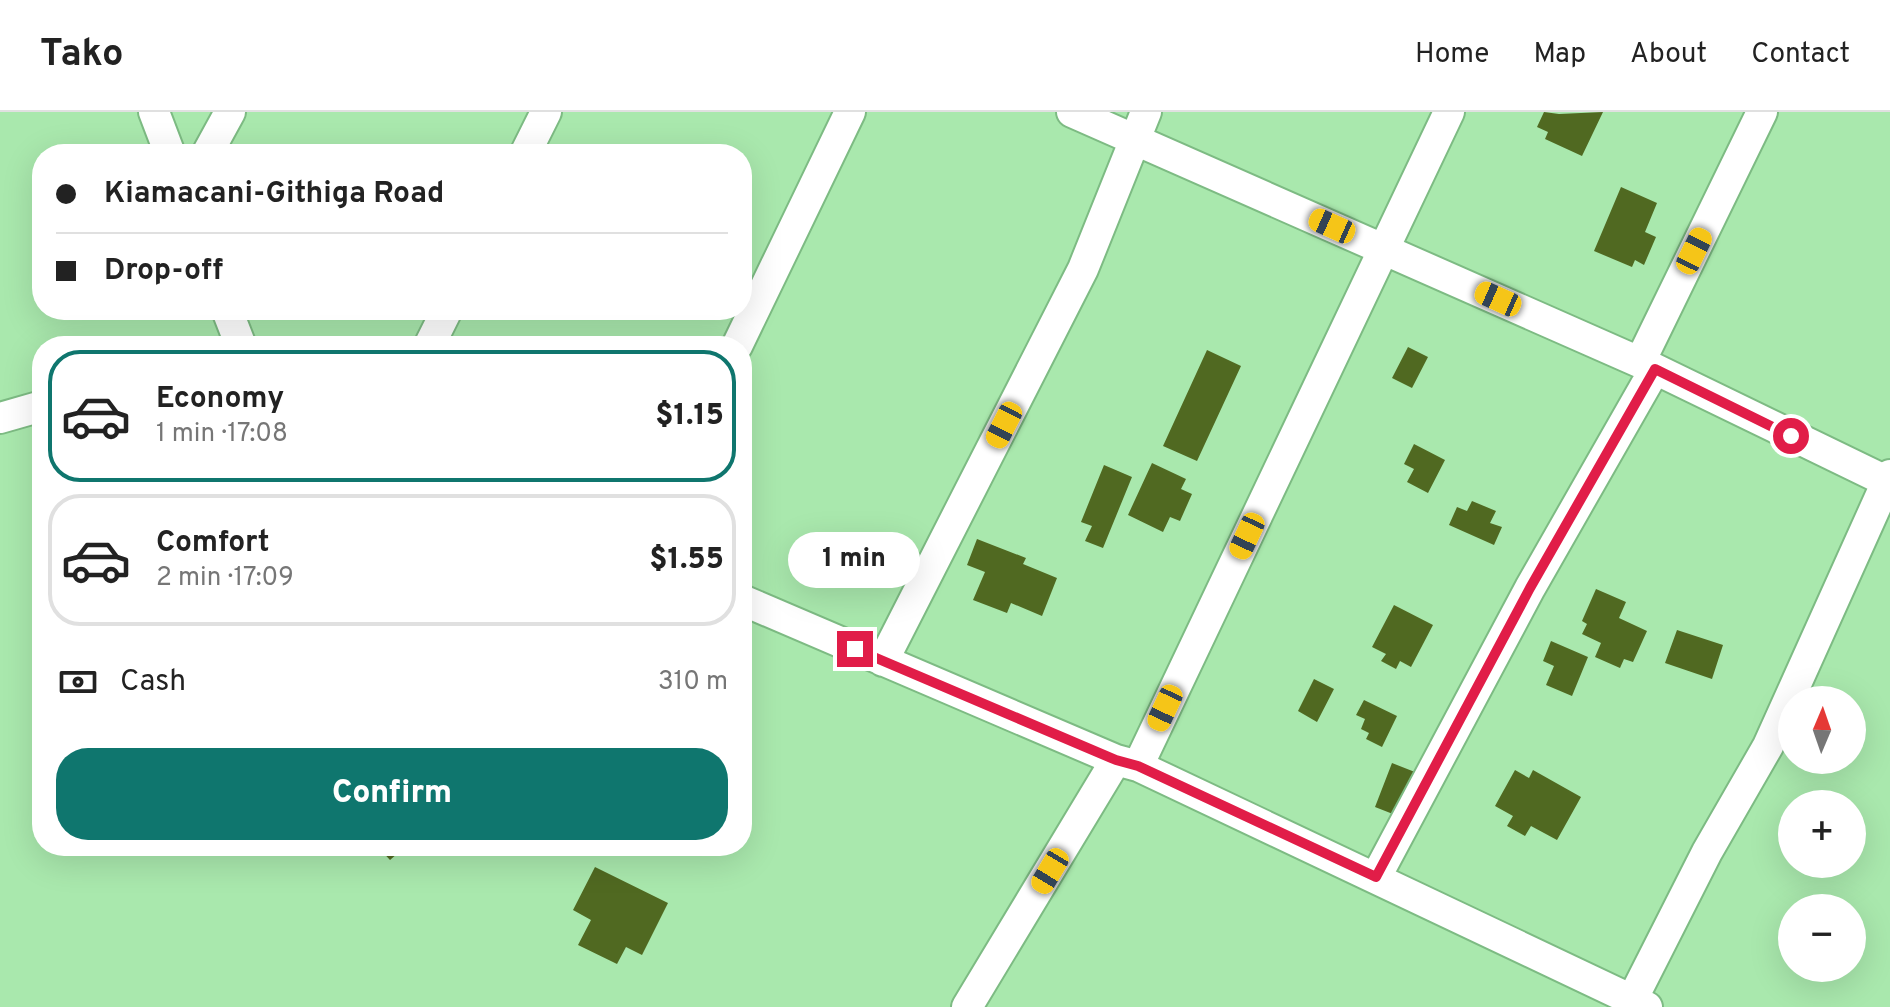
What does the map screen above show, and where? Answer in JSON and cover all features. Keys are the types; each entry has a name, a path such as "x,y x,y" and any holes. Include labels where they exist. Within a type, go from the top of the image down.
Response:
{"street":[{"path":"154,112 166,144"},
{"path":"212,144 230,112"},
{"path":"530,144 546,112"},
{"path":"752,315 850,112"},
{"path":"752,604 1127,763 1376,877 1640,1004 1707,852 1768,746 1889,480 1648,366 1072,112"},
{"path":"883,661 1083,269 1146,112"},
{"path":"967,1007 1127,763 1384,249 1449,112"},
{"path":"1376,877 1648,366 1762,112"},
{"path":"0,418 32,409"}],"building":[{"path":"1544,112 1603,112 1582,156 1545,139 1548,132 1537,127"},
{"path":"1621,187 1657,203 1645,232 1656,237 1644,265 1635,260 1632,267 1594,251"},
{"path":"1408,347 1428,357 1412,388 1392,378"},
{"path":"1207,350 1241,366 1197,461 1163,446"},
{"path":"1414,444 1445,460 1428,493 1407,482 1414,469 1404,464"},
{"path":"1152,463 1186,479 1181,489 1192,494 1180,521 1170,517 1163,532 1128,515"},
{"path":"1104,465 1132,477 1103,548 1085,541 1092,526 1081,522"},
{"path":"1472,501 1496,511 1490,523 1502,527 1494,545 1449,525 1457,507 1467,511"},
{"path":"977,539 1026,558 1023,564 1057,578 1042,616 1011,603 1007,613 973,600 985,572 967,565"},
{"path":"1596,589 1626,602 1619,618 1647,631 1633,662 1624,659 1620,668 1595,657 1601,643 1582,634 1587,624 1582,621"},
{"path":"1394,605 1433,625 1411,667 1400,661 1396,669 1381,661 1386,654 1372,647"},
{"path":"1677,630 1723,645 1712,679 1665,663"},
{"path":"1551,641 1588,657 1572,696 1546,685 1554,666 1543,661"},
{"path":"1314,679 1334,689 1317,722 1298,711"},
{"path":"1364,700 1397,716 1382,747 1366,739 1369,733 1361,729 1365,719 1356,715"},
{"path":"1392,763 1425,776 1398,816 1375,807"},
{"path":"1515,770 1529,778 1533,770 1581,797 1557,840 1531,826 1525,836 1507,826 1513,816 1495,806"},
{"path":"595,867 668,903 642,955 626,947 617,964 578,945 591,920 573,910"}],"route":[{"path":"855,649 1116,760 1138,766 1376,877 1530,588 1655,369 1791,436"}]}
